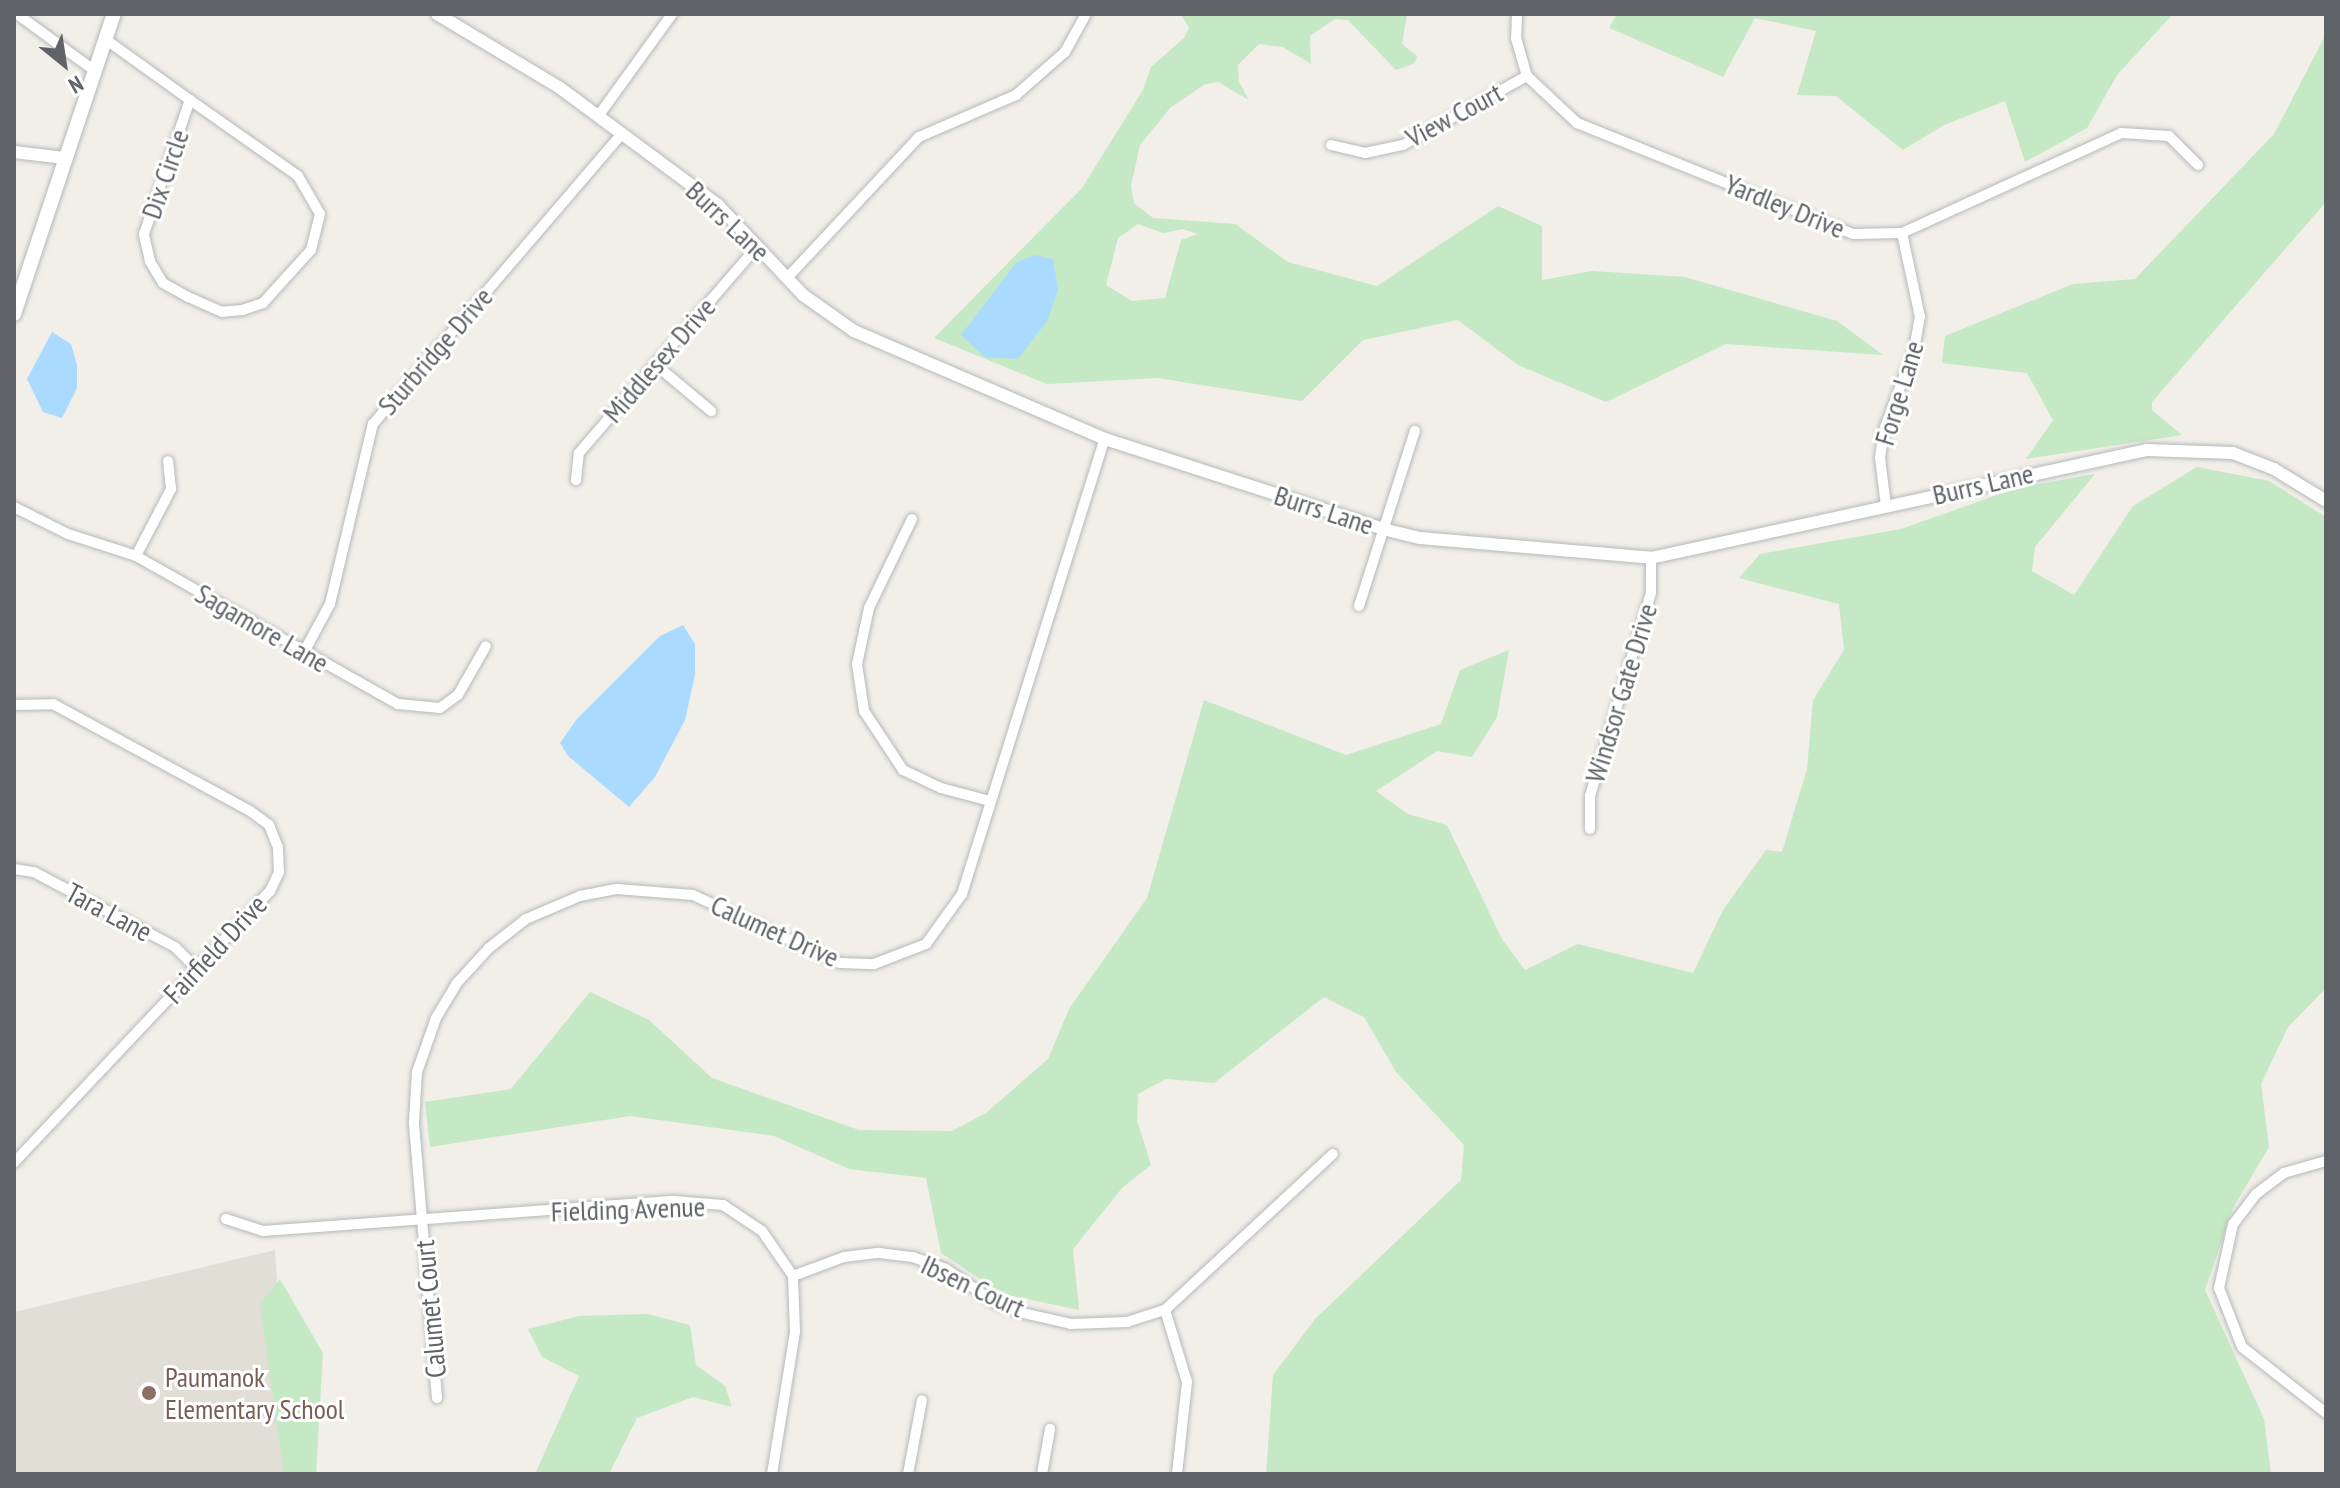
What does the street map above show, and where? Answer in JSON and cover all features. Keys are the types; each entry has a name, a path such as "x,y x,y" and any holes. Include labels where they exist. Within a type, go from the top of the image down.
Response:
{"main road":[{"path":"14,314 114,14"}],"street":[{"path":"17,14 95,71"},
{"path":"599,115 672,14"},
{"path":"787,278 919,137 1016,95 1065,52 1086,14"},
{"path":"1517,14 1516,38 1527,76"},
{"name":"Burrs Lane","path":"444,16 599,115 718,205 787,278 854,331 1105,439 1383,529 1420,538 1651,558 2098,459 2177,449 2233,453 2274,469 2326,501"},
{"name":"Dix Circle","path":"105,39 298,176 320,214 311,250 263,303 243,310 222,312 163,283 147,248 144,234 190,100"},
{"name":"View Court","path":"1331,145 1365,153 1403,145 1527,76"},
{"name":"Yardley Drive","path":"1527,76 1577,123 1853,234 1902,233 2121,133 2169,136 2198,165"},
{"name":"Sturbridge Drive","path":"304,652 330,604 373,424 622,133"},
{"path":"14,152 65,158"},
{"name":"Forge Lane","path":"1886,506 1880,458 1884,430 1914,350 1920,317 1902,233"},
{"name":"Middlesex Drive","path":"576,480 579,453 757,247"},
{"path":"656,365 711,411"},
{"path":"1359,606 1415,431"},
{"name":"Calumet Drive","path":"423,1221 414,1122 417,1072 436,1018 457,983 526,919 592,894 665,890 724,907 840,963 874,964 905,956 943,926 962,894 1105,439"},
{"path":"136,556 171,489 168,461"},
{"name":"Sagamore Lane","path":"14,507 68,534 136,556 304,652 417,709 440,708 458,695 486,646"},
{"path":"912,519 869,608 857,664 864,711 903,770 941,788 990,801"},
{"name":"Windsor Gate Drive","path":"1590,829 1590,796 1651,593 1651,558"},
{"name":"Fairfield Drive","path":"14,705 53,704 269,825 278,847 279,872 270,891 14,1163"},
{"name":"Tara Lane","path":"14,869 34,872 175,947 196,968"},
{"name":"Ibsen Court","path":"793,1276 844,1257 879,1253 935,1265 994,1302 1071,1324 1127,1322 1165,1310 1333,1154"},
{"path":"2326,1161 2284,1173 2256,1194 2233,1224 2219,1288 2242,1347 2326,1413"},
{"name":"Fielding Avenue","path":"226,1219 263,1231 701,1202 723,1205 762,1231 793,1276"},
{"name":"Calumet Court","path":"423,1221 437,1398"},
{"path":"772,1474 795,1332 793,1276"},
{"path":"1165,1310 1187,1382 1177,1474"},
{"path":"908,1474 922,1400"},
{"path":"1042,1474 1050,1429"}],"shaded area":[{"name":"Paumanok Elementary School","path":"275,1250 291,1474 14,1474 14,1312"}],"green space":[{"path":"1181,14 1407,14 1402,44 1417,56 1415,63 1396,70 1348,20 1335,19 1310,36 1311,64 1283,47 1259,44 1238,65 1239,82 1249,100 1218,82 1205,84 1170,108 1140,145 1131,186 1134,203 1153,218 1235,224 1288,262 1377,286 1498,206 1542,226 1542,280 1592,271 1685,277 1837,321 1883,355 1726,344 1606,402 1518,365 1458,320 1363,340 1302,401 1158,378 1047,384 934,338 1082,188 1143,90 1151,67 1184,38 1189,28","holes":["1138,224 1163,233 1183,229 1198,234 1181,240 1165,298 1132,301 1106,285 1118,238"]},
{"path":"1617,14 2173,14 2117,75 2087,128 2025,162 2005,101 1944,125 1903,150 1836,96 1797,95 1816,31 1755,18 1723,77 1609,28"},
{"path":"2326,34 2326,202 2152,402 2152,410 2182,435 2026,459 2053,420 2027,373 1942,363 1945,336 2073,284 2135,279 2274,134"},
{"path":"2197,467 2269,481 2326,517 2326,988 2288,1027 2261,1084 2269,1147 2233,1208 2205,1290 2264,1419 2271,1474 1266,1474 1273,1375 1315,1319 1461,1180 1464,1145 1396,1072 1364,1017 1324,997 1214,1083 1166,1079 1138,1094 1137,1120 1151,1165 1122,1188 1073,1249 1079,1310 1003,1294 941,1253 926,1178 849,1169 774,1136 630,1116 430,1147 425,1102 511,1089 590,992 649,1020 712,1078 859,1130 952,1131 986,1113 1048,1059 1069,1009 1147,898 1204,700 1346,755 1441,724 1460,670 1509,650 1497,717 1472,757 1437,751 1376,791 1408,814 1447,825 1502,939 1525,970 1578,944 1693,973 1723,910 1766,850 1782,852 1807,769 1813,700 1844,650 1839,604 1739,578 1760,554 1901,529 2017,488 2095,474 2035,547 2032,571 2074,595 2133,506"},
{"path":"280,1279 323,1353 316,1474 284,1474 260,1304"},
{"path":"647,1314 690,1325 696,1365 725,1386 732,1407 693,1397 637,1418 609,1474 535,1474 579,1376 542,1357 528,1329 579,1316"}],"water":[{"path":"1034,255 1053,259 1058,290 1047,321 1018,359 985,357 961,335 1016,263"},
{"path":"52,332 71,344 77,365 77,388 62,418 43,412 27,379"},
{"path":"683,625 695,644 695,675 685,720 655,777 629,807 568,756 560,743 576,720 660,636"}],"place":[{"name":"Paumanok Elementary School","path":"149,1393"}]}
